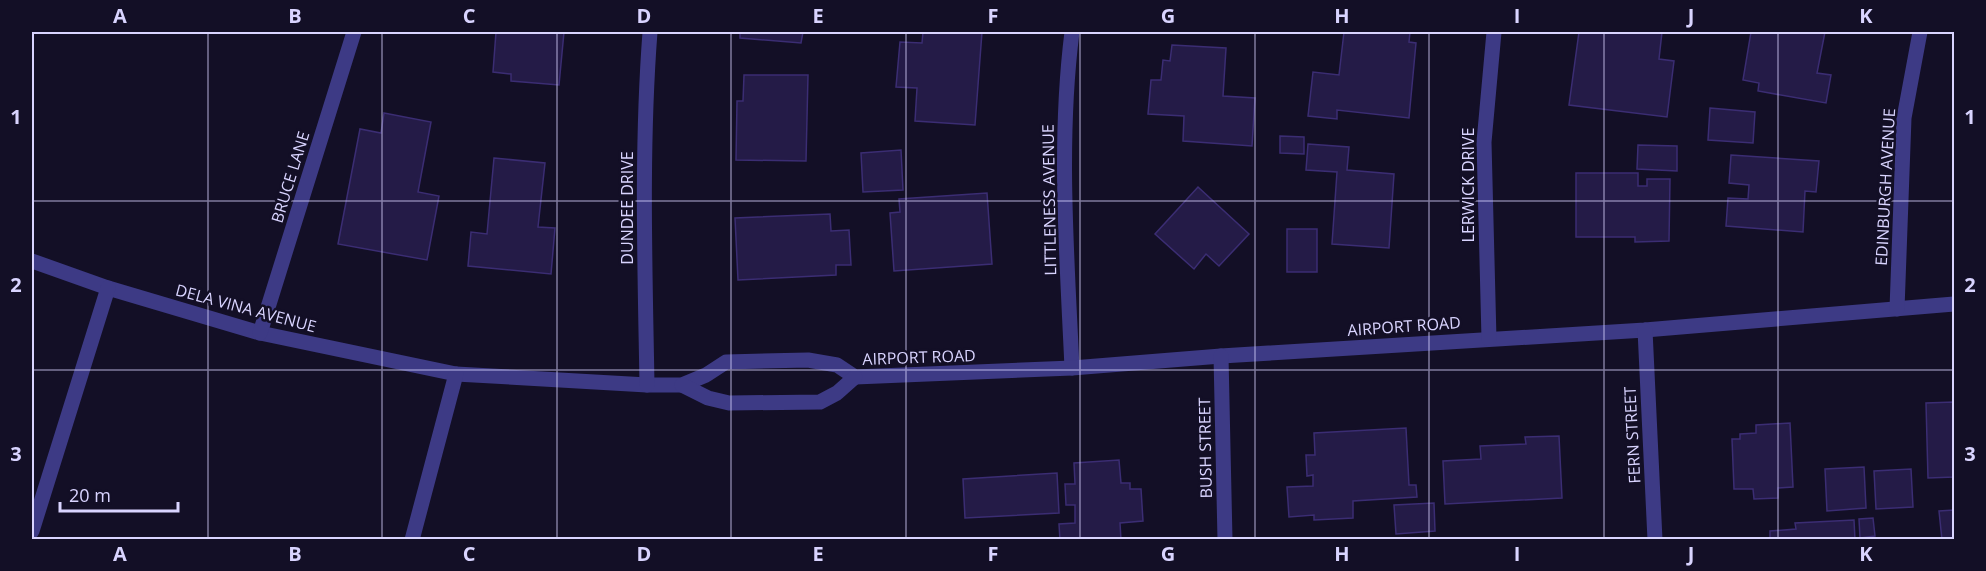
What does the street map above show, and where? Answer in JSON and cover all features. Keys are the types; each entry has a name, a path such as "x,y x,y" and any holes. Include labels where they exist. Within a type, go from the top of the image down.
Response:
{"street":[{"name":"BRUCE LANE","path":"260,333 354,32"},
{"name":"DUNDEE DRIVE","path":"647,386 643,208 646,86 650,32"},
{"name":"LITTLENESS AVENUE","path":"1072,32 1068,58 1064,188 1072,368"},
{"name":"LERWICK DRIVE","path":"1489,339 1484,142 1494,32"},
{"name":"EDINBURGH AVENUE","path":"1897,309 1904,118 1920,32"},
{"name":"DELA VINA AVENUE","path":"32,261 108,288 260,333 456,374"},
{"path":"32,531 108,288"},
{"name":"AIRPORT ROAD","path":"456,374 647,386 682,385 706,375 726,362 808,360 837,365 855,377 1072,368 1221,356 1645,330 1954,304"},
{"name":"FERN STREET","path":"1645,330 1655,540"},
{"name":"BUSH STREET","path":"1221,356 1226,540"},
{"path":"412,540 456,374"},
{"name":"AIRPORT ROAD","path":"682,385 708,398 729,403 820,402 837,393 855,377"}],"building":[{"path":"496,32 564,32 559,85 511,81 511,74 493,72"},
{"path":"740,32 803,32 801,43 740,38"},
{"path":"923,32 982,32 975,125 915,121 917,88 896,87 900,42 922,43"},
{"path":"1344,32 1410,32 1409,42 1416,43 1409,118 1337,110 1337,119 1308,116 1313,72 1339,75"},
{"path":"1579,32 1662,32 1659,59 1674,61 1667,117 1569,105"},
{"path":"1751,32 1825,32 1817,73 1831,75 1826,103 1758,91 1759,83 1743,80"},
{"path":"1172,45 1226,48 1223,96 1255,98 1252,146 1183,141 1184,116 1148,114 1151,80 1161,80 1163,60 1170,61"},
{"path":"744,75 808,75 806,161 736,160 737,101 743,101"},
{"path":"1710,108 1755,112 1753,143 1708,140"},
{"path":"384,113 431,122 418,192 439,196 427,260 338,244 360,129 381,133"},
{"path":"1280,136 1304,137 1304,154 1280,153"},
{"path":"1308,144 1349,147 1347,170 1394,174 1389,248 1332,244 1337,172 1306,170"},
{"path":"1638,145 1677,146 1677,171 1637,169"},
{"path":"901,150 903,190 863,192 861,153"},
{"path":"1731,155 1819,161 1816,192 1805,191 1803,232 1726,226 1728,198 1748,199 1749,185 1729,183"},
{"path":"494,158 545,163 538,227 555,228 551,274 468,266 471,232 487,234"},
{"path":"1576,173 1638,173 1638,186 1647,186 1647,179 1670,179 1669,241 1635,242 1635,237 1576,237"},
{"path":"1198,187 1249,234 1219,266 1206,254 1194,269 1155,234"},
{"path":"987,193 992,264 894,271 890,213 900,212 899,199"},
{"path":"830,214 831,231 849,230 851,265 836,265 836,275 738,280 735,218"},
{"path":"1287,229 1317,229 1317,272 1287,272"},
{"path":"1954,402 1954,477 1928,478 1926,403"},
{"path":"1790,423 1793,487 1778,488 1778,498 1754,499 1753,489 1734,489 1732,439 1740,439 1740,434 1756,433 1756,425"},
{"path":"1406,428 1409,485 1416,485 1417,497 1353,501 1353,518 1314,520 1314,515 1289,517 1287,487 1313,486 1313,475 1307,476 1306,455 1315,455 1314,433"},
{"path":"1559,436 1562,498 1445,504 1443,461 1481,459 1480,446 1526,444 1525,437"},
{"path":"1119,460 1121,483 1130,483 1130,489 1141,489 1143,521 1120,523 1121,540 1060,540 1059,524 1075,523 1075,505 1066,505 1065,484 1075,484 1074,463"},
{"path":"1864,467 1866,508 1827,511 1825,469"},
{"path":"1911,469 1913,507 1876,509 1874,471"},
{"path":"1057,473 1059,513 965,518 963,479"},
{"path":"1434,503 1435,531 1396,534 1394,505"},
{"path":"1954,510 1954,540 1942,540 1939,511"},
{"path":"1873,518 1875,536 1860,538 1859,519"},
{"path":"1854,520 1855,540 1770,540 1770,531 1796,529 1795,523"}]}
